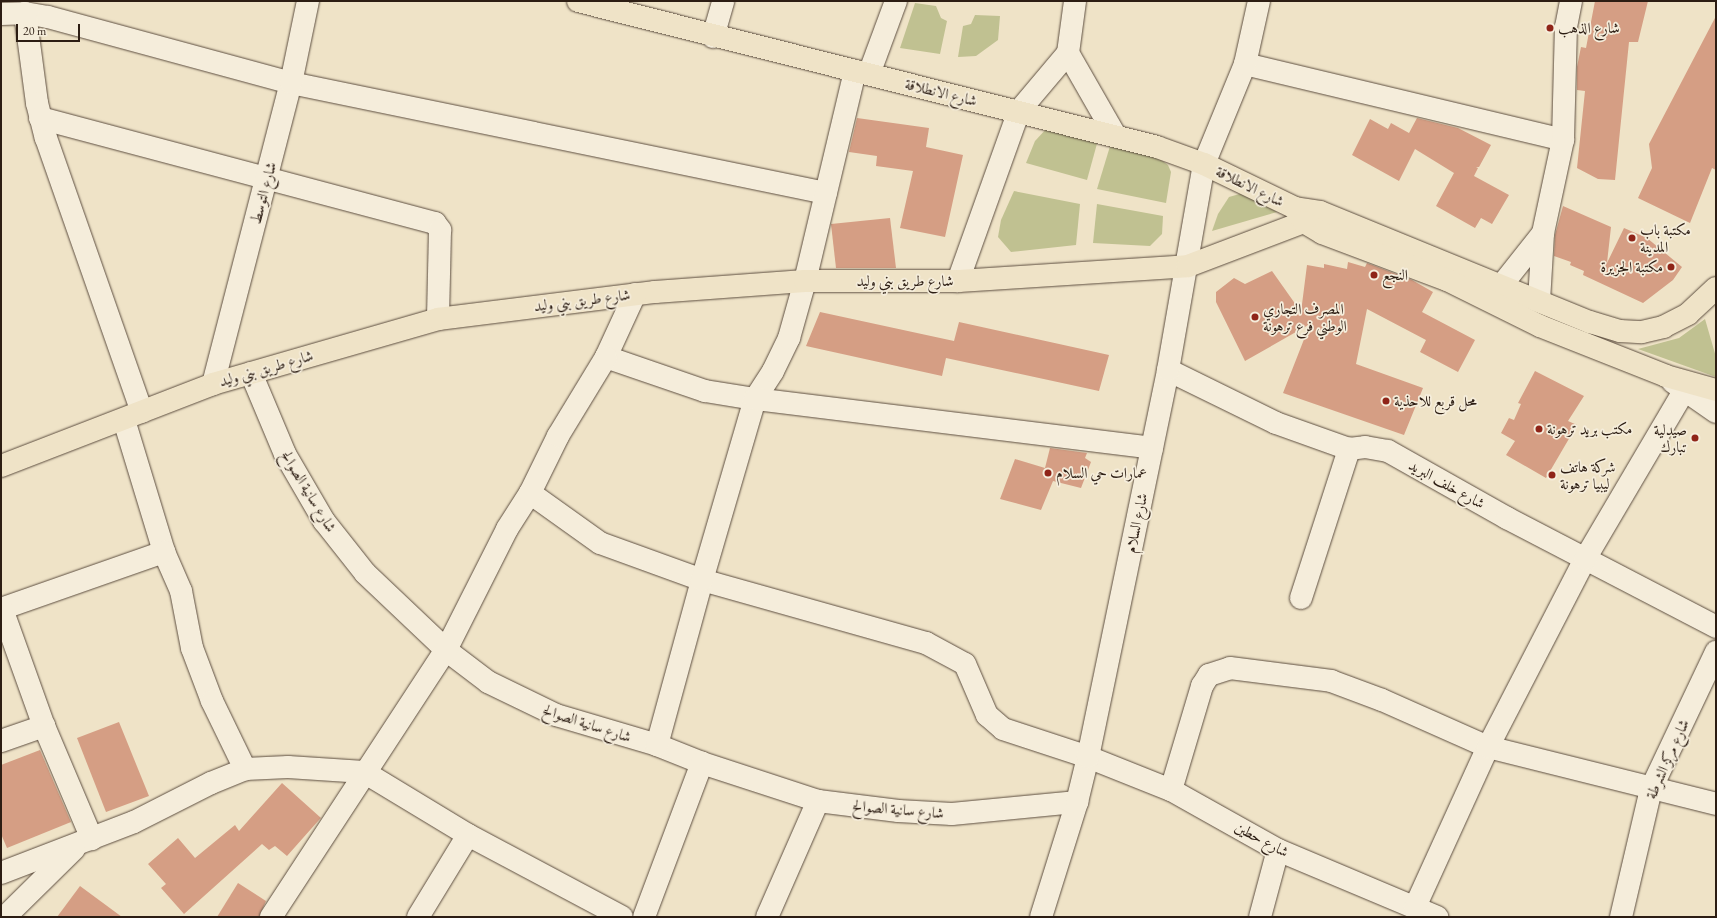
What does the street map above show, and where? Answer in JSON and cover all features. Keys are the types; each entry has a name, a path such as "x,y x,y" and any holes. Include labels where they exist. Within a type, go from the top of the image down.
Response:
{"main road":[{"name":"شارع الانطلاقة","path":"578,1 713,37 862,72 1115,135 1204,164 1300,215"},
{"path":"1300,215 1320,212 1590,322 1620,331 1642,332 1663,327 1688,314 1716,288"},
{"name":"شارع طريق بني وليد","path":"1,466 213,384 438,319 635,294 805,281 958,281 1188,266 1300,215"},
{"path":"1300,215 1322,233 1447,280 1540,326 1666,376 1716,390"}],"street":[{"name":"شارع التوسط","path":"213,384 291,83 308,1"},
{"path":"713,37 723,1"},
{"path":"657,745 702,580 755,399 773,371 789,338 805,281 826,193 862,72 896,1"},
{"path":"958,281 1019,111 1068,53 1075,1"},
{"name":"شارع السلام","path":"1041,917 1077,802 1088,757 1168,370 1188,266 1204,164 1245,64 1259,1"},
{"path":"1539,301 1543,233 1563,140 1566,27 1571,1"},
{"path":"1,14 26,14 48,17 291,83 826,193"},
{"path":"26,14 40,118 132,416 164,552 181,591 192,648 212,701 246,769"},
{"path":"1068,53 1115,135"},
{"path":"1245,64 1563,140"},
{"path":"40,118 435,223 440,230 438,319"},
{"path":"1501,286 1543,233"},
{"path":"271,917 364,772 446,650 507,529 530,493 558,436 606,357 635,294"},
{"path":"606,357 705,391 755,399 1152,448"},
{"name":"شارع خلف البريد","path":"1168,370 1276,423 1349,449 1365,447 1388,451 1585,559 1716,627"},
{"name":"شارع سانية الصوالح","path":"251,373 285,454 324,521 365,573 446,650 488,682 556,716 657,745 702,763 818,801 898,811 952,814 1077,802"},
{"path":"1666,376 1684,391 1716,412"},
{"path":"1415,907 1488,748 1585,559 1684,391"},
{"path":"1301,598 1349,449"},
{"name":"شارع حطين","path":"530,493 600,543 702,580 926,643 965,664 987,715 1003,729 1088,757 1171,790 1278,850 1437,917"},
{"path":"86,842 2,609 164,552"},
{"name":"شارع مركز الشرطة","path":"1621,917 1651,789 1716,652"},
{"path":"1171,790 1202,686 1209,676 1230,668 1331,681 1382,700 1488,748 1716,804"},
{"path":"1,741 44,726"},
{"path":"644,917 702,763"},
{"path":"1,873 86,842 134,822 211,783 246,769 288,767 364,772 468,835 622,917"},
{"path":"767,917 818,801"},
{"path":"418,917 468,835"},
{"path":"5,917 86,842"},
{"path":"1260,917 1278,850"}],"green space":[{"path":"915,3 936,6 941,18 947,21 940,54 900,48"},
{"path":"975,15 1000,16 998,40 976,56 958,57 963,26 971,24"},
{"path":"1048,127 1098,140 1087,180 1026,163 1035,141"},
{"path":"1111,143 1153,154 1168,165 1171,172 1166,203 1097,189"},
{"path":"1014,191 1080,204 1076,245 1011,252 998,237 1001,220"},
{"path":"1243,193 1277,212 1212,231 1218,214 1229,197"},
{"path":"1097,204 1163,216 1162,234 1150,246 1093,243"},
{"path":"1705,319 1716,357 1716,377 1638,349 1679,338"}],"building":[{"path":"1595,1 1648,1 1638,42 1629,42 1615,180 1598,179 1577,168 1585,91 1577,90 1577,67 1581,47 1586,48"},
{"path":"1716,16 1716,170 1712,168 1690,223 1638,198 1652,168 1649,144"},
{"path":"857,118 929,128 926,147 963,155 945,237 900,228 913,171 876,166 877,156 849,152"},
{"path":"1417,118 1458,128 1491,145 1479,167 1476,167 1478,168 1474,176 1509,195 1492,224 1481,218 1475,228 1436,206 1454,173 1415,149 1399,181 1352,155 1370,119 1388,129 1391,123 1409,133"},
{"path":"1563,206 1611,227 1607,263 1624,228 1647,238 1682,267 1673,280 1643,303 1583,275 1584,271 1570,265 1571,262 1554,256 1555,235"},
{"path":"890,218 896,268 836,268 831,224"},
{"path":"1348,262 1365,267 1367,263 1412,280 1433,292 1422,312 1475,340 1458,372 1420,352 1426,340 1367,309 1356,364 1423,388 1404,435 1283,393 1310,324 1245,361 1216,302 1216,292 1234,278 1245,284 1272,271 1301,312 1307,265 1324,268 1324,264 1347,269"},
{"path":"820,312 954,341 959,322 1109,355 1099,391 946,358 942,376 806,346"},
{"name":"مكتب بريد ترهونة","path":"1535,371 1584,396 1568,421 1577,425 1546,478 1506,455 1515,441 1501,433 1509,418 1514,420 1521,404 1518,403"},
{"name":"عمارات حي السلام","path":"1050,448 1087,453 1085,458 1091,462 1081,488 1053,481 1041,510 1000,499 1015,459 1045,468"},
{"path":"119,722 149,796 106,812 77,738"},
{"path":"40,750 71,822 7,848 1,834 1,765"},
{"path":"282,783 321,818 287,856 275,846 269,850 262,844 184,914 161,888 166,884 148,864 178,838 195,858 235,825 239,831"},
{"path":"238,883 266,901 259,917 217,917"},
{"path":"80,886 122,917 57,917"}],"place":[{"name":"شارع الذهب","path":"1550,28"},
{"name":"مكتبة باب المدينة","path":"1632,238"},
{"name":"مكتبة الجزيرة","path":"1671,267"},
{"name":"النجع","path":"1374,275"},
{"name":"المصرف التجاري الوطني فرع ترهونة","path":"1255,317"},
{"name":"محل قربع للاحذية","path":"1386,401"},
{"name":"مكتب بريد ترهونة","path":"1539,429"},
{"name":"صيدلية تبارك","path":"1695,438"},
{"name":"عمارات حي السلام","path":"1048,473"},
{"name":"شركة هاتف ليبيا ترهونة","path":"1552,475"}]}
